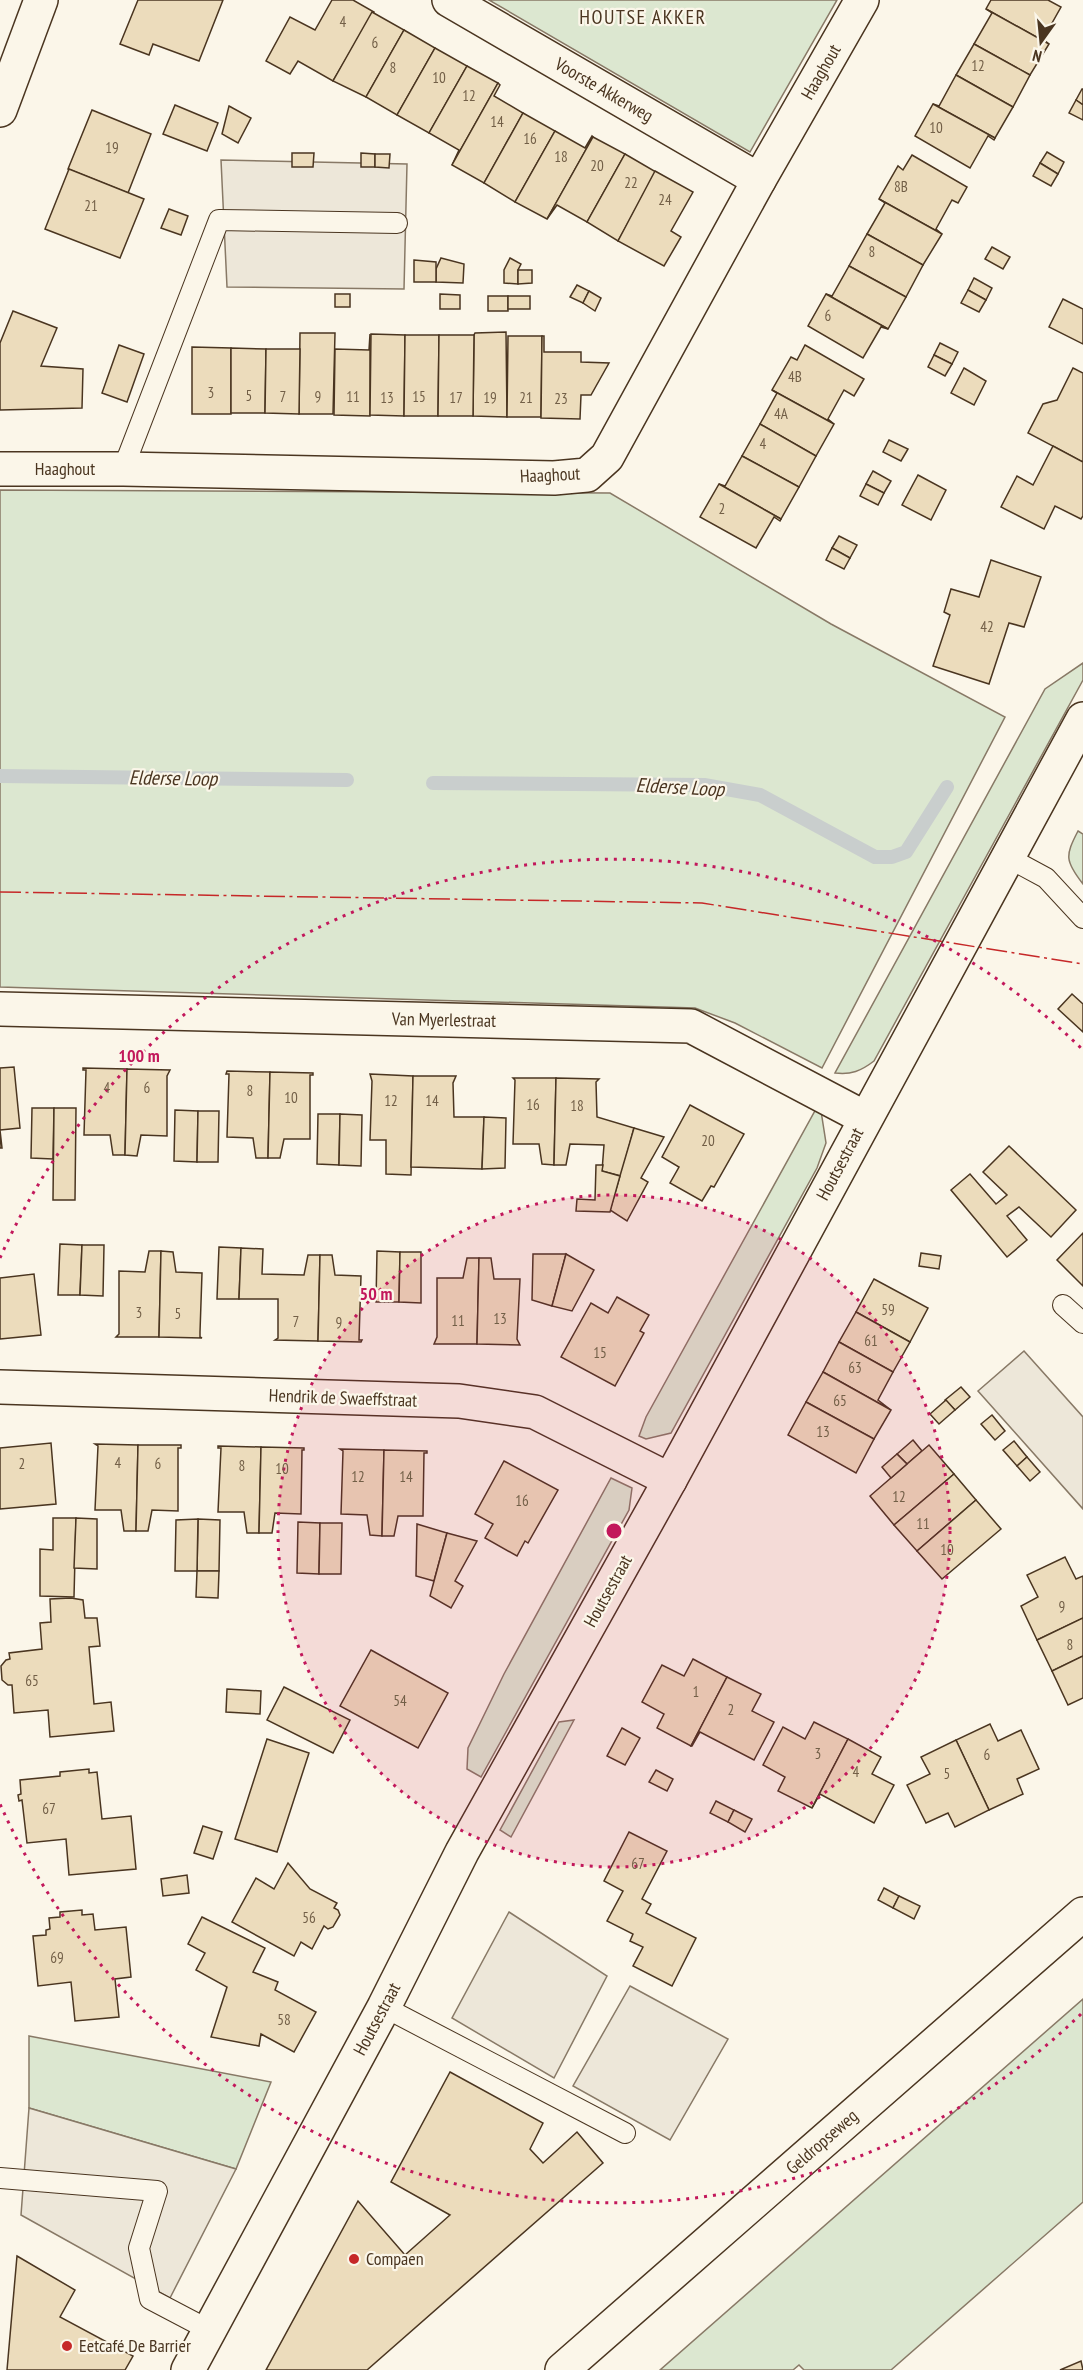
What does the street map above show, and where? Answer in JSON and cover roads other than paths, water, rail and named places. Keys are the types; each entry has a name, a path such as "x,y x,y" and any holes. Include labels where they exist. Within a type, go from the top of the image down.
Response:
{"street":[{"path":"0,110 41,0"},
{"name":"Voorste Akkerweg","path":"449,0 759,180"},
{"name":"Haaghout","path":"0,469 554,477 587,475 607,458 759,180 862,0"},
{"name":"Houtsestraat","path":"188,2370 384,2007 462,1852 670,1480 1083,718"},
{"name":"Van Myerlestraat","path":"0,1009 691,1026 865,1118"},
{"name":"Hendrik de Swaeffstraat","path":"0,1387 459,1401 535,1412 670,1480"},
{"name":"Geldropseweg","path":"562,2370 1083,1914"}],"lane":[{"path":"123,469 219,220 397,223"},
{"path":"1007,857 1046,878 1083,918"},
{"path":"1063,1305 1083,1323"},
{"path":"384,2007 625,2133"},
{"path":"0,2178 157,2191 139,2248 150,2299 209,2330"}],"waterway":[{"name":"Elderse Loop","path":"0,776 347,780"},
{"name":"Elderse Loop","path":"433,783 704,785 760,795 875,857 892,857 906,852 947,787"}],"place":[{"name":"Compaen","path":"354,2259"},
{"name":"Eetcafé De Barrier","path":"67,2346"}],"district":[{"name":"HOUTSE AKKER","path":"643,17"}]}
